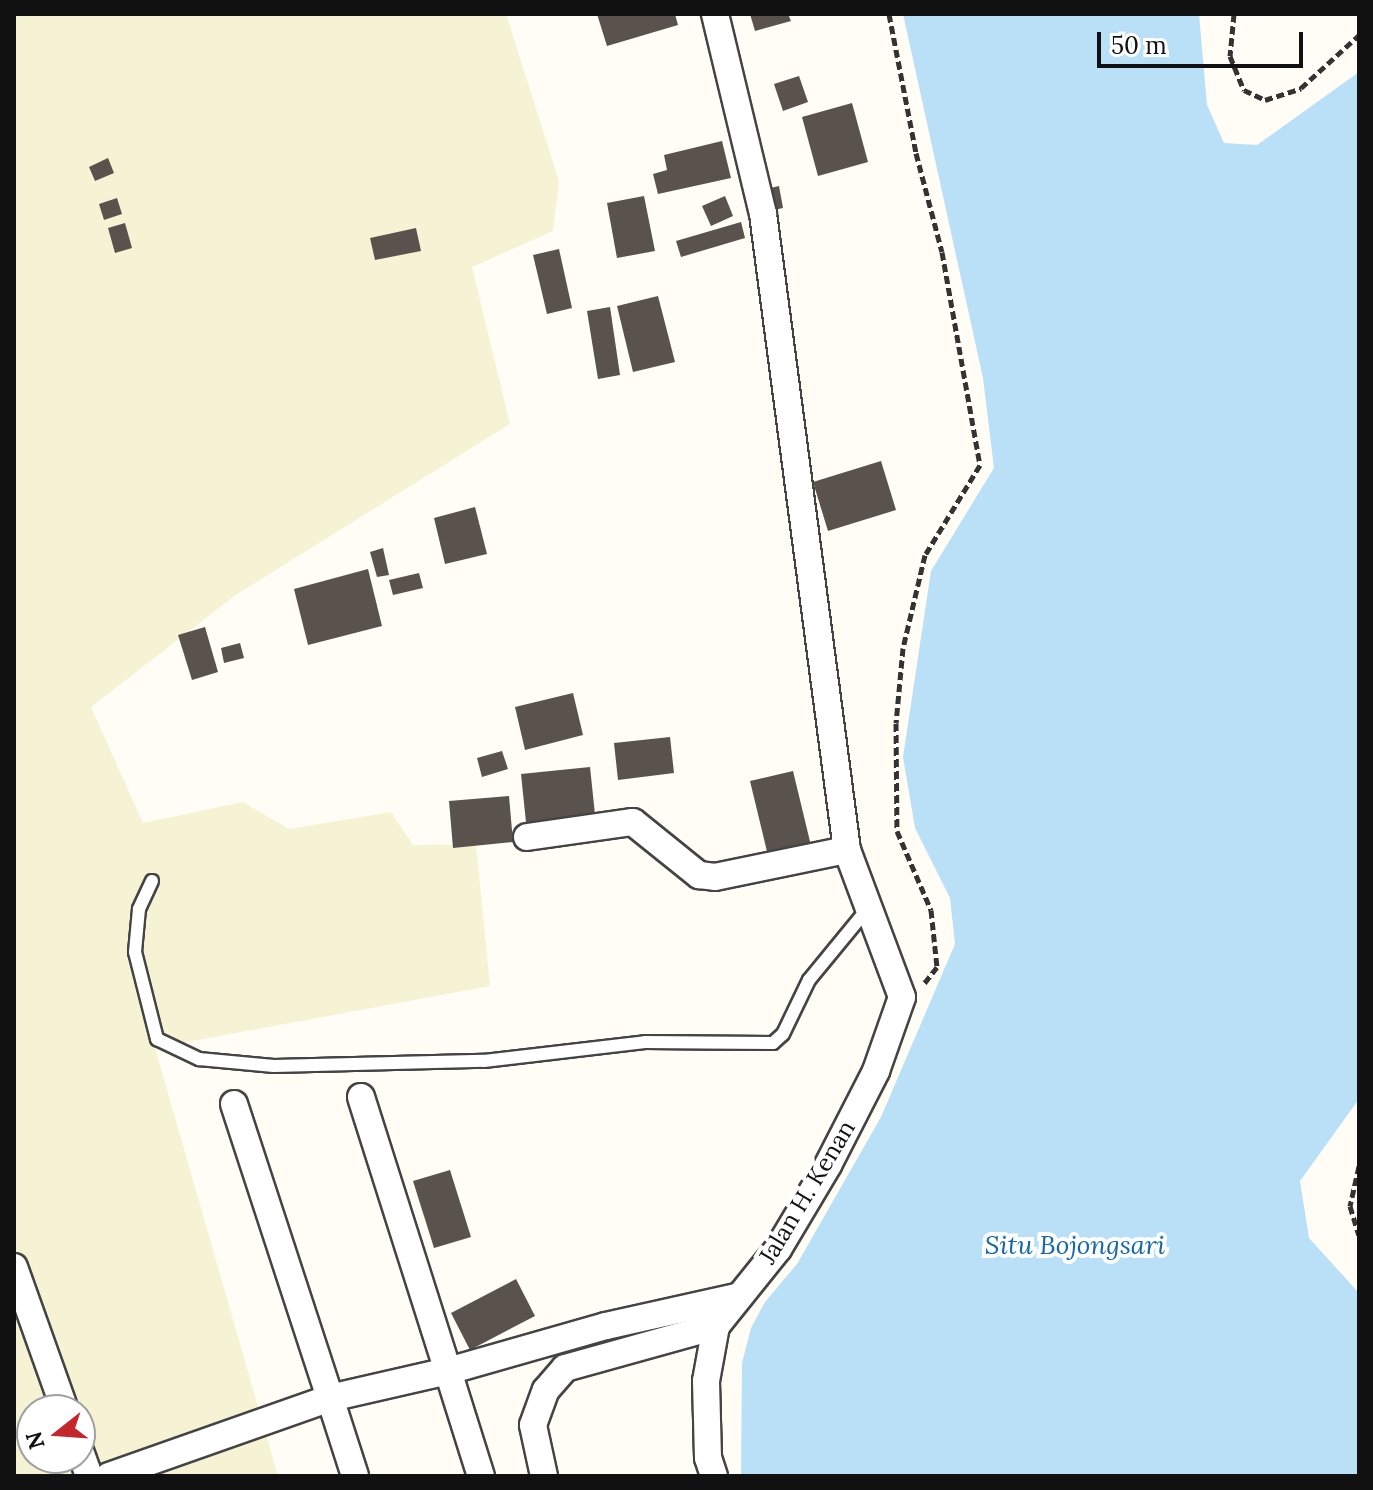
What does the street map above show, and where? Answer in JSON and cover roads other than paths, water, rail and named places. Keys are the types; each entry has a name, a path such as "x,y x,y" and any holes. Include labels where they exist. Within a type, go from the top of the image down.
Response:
{"street":[{"path":"715,14 746,127 765,227 847,850 869,906"},
{"path":"527,837 633,822 699,875 715,877 847,850"},
{"name":"Jalan H. Kenan","path":"714,1476 708,1458 706,1381 716,1326 778,1249 828,1165 882,1056 902,997 869,906"},
{"path":"361,1097 481,1476"},
{"path":"234,1104 355,1476"},
{"path":"14,1267 59,1394"},
{"path":"109,1476 330,1398 448,1371 606,1326 740,1296"},
{"path":"544,1476 533,1425 546,1390 565,1368 716,1326"}],"lane":[{"path":"152,881 134,936 141,990 157,1039 199,1059 274,1066 484,1061 645,1042 773,1043 783,1034 809,980 869,906"}],"water":[{"name":"Situ Bojongsari","path":"903,14 1199,14 1207,105 1224,143 1257,145 1359,72 1359,1099 1300,1181 1309,1238 1359,1293 1359,1476 741,1476 742,1363 751,1328 765,1302 797,1264 881,1117 955,944 950,898 915,828 903,757 931,571 994,468 983,378"}]}
